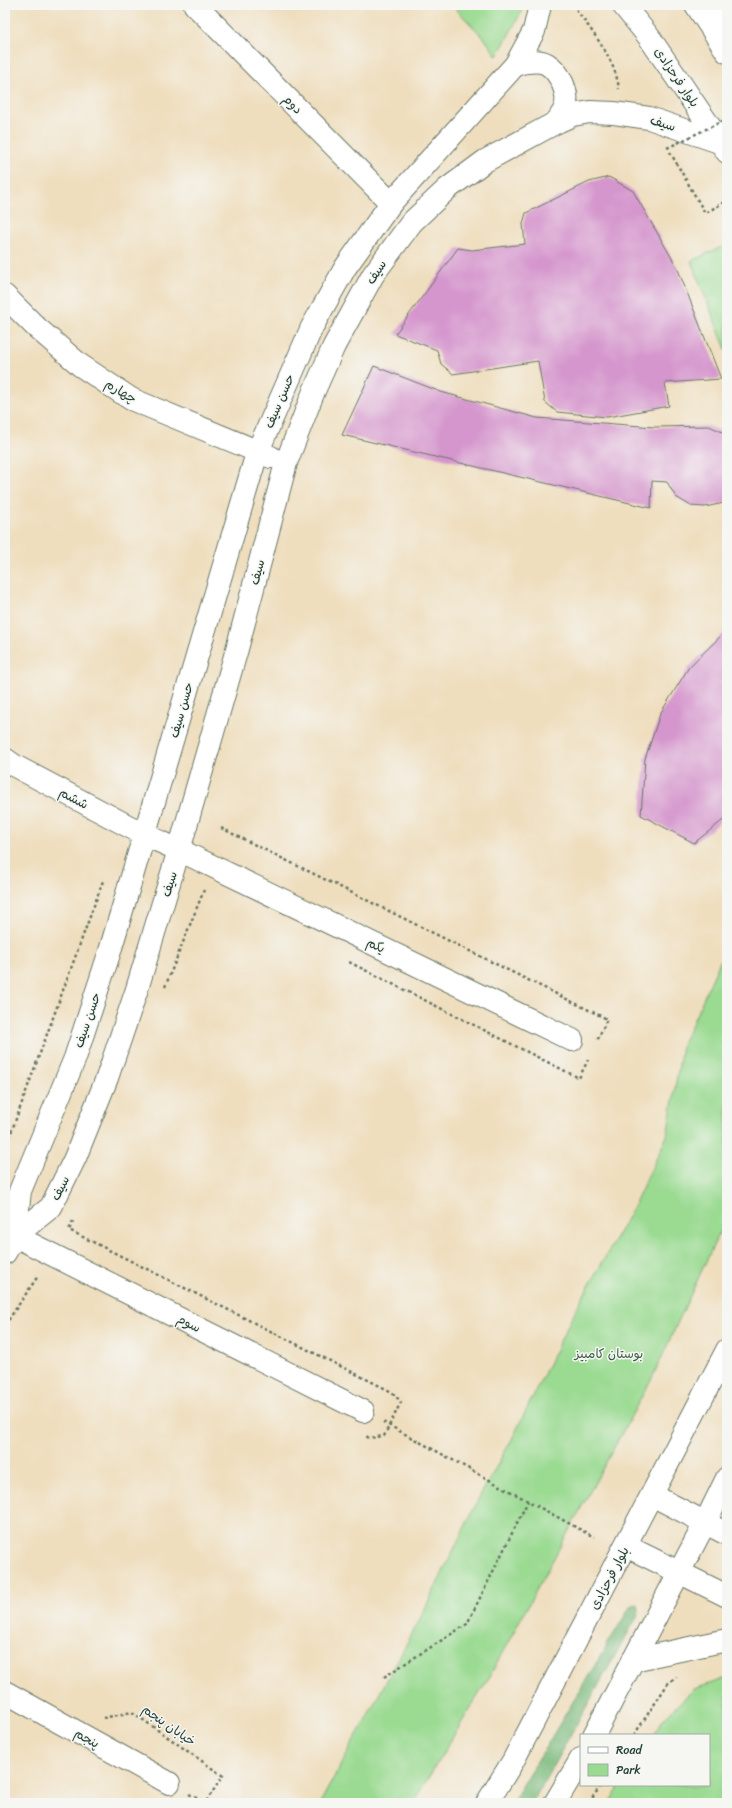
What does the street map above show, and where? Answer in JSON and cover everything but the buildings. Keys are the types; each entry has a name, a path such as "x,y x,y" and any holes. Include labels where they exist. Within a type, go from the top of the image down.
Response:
{"street":[{"name":"دوم","path":"195,5 391,203"},
{"path":"391,203 516,64 534,31 540,5"},
{"name":"بلوار فرحزادی","path":"623,5 649,37 725,148"},
{"path":"696,5 716,33 727,52"},
{"path":"716,5 716,33"},
{"path":"516,64 531,61 546,64 557,74 566,96 565,108 556,122"},
{"name":"سیف","path":"8,1239 51,1208 75,1158 106,1078 135,996 179,850 237,649 286,462 314,391 334,346 373,275 412,222 447,189 484,162 556,122 573,115 590,112 614,113 649,118 725,148"},
{"name":"حسن سیف","path":"8,1239 20,1191 75,1058 110,951 257,453 312,328 327,298 364,239 391,203"},
{"name":"چهارم","path":"5,296 36,327 80,365 131,399 257,453 286,462"},
{"name":"ششم","path":"5,759 22,770 145,835 179,850"},
{"name":"یکم","path":"179,850 572,1040"},
{"name":"سوم","path":"8,1239 363,1411"},
{"name":"بلوار فرحزادی","path":"487,1803 513,1761 727,1350"},
{"path":"595,1734 727,1478"},
{"path":"652,1495 727,1534"},
{"path":"626,1546 727,1596"},
{"path":"634,1660 727,1640"},
{"name":"پنجم","path":"5,1692 169,1783"},
{"path":"554,1803 580,1761"}],"path":[{"path":"573,5 612,62 617,76 620,95"},
{"path":"727,118 668,148 705,213 727,201"},
{"path":"5,1148 105,876"},
{"path":"363,1411 594,1536"},
{"path":"384,1677 467,1624 528,1501"},
{"path":"635,1734 670,1682 681,1675"},
{"name":"خیابان پنجم","path":"101,1718 132,1712 223,1776 205,1803"},
{"path":"589,1803 600,1786"}],"green space":[{"path":"452,5 521,5 522,11 497,56 484,38"},
{"path":"726,245 727,246 727,352 691,261"},
{"name":"بوستان کامبیز","path":"727,946 727,1216 653,1376 488,1679 413,1803 320,1803 418,1623 481,1494 512,1439 576,1309 633,1208 667,1136 682,1046"},
{"path":"638,1604 639,1610 637,1617 532,1803 512,1803 630,1607"},
{"path":"727,1678 727,1800 725,1803 609,1803 619,1786 710,1786 710,1734 654,1734 665,1717 694,1689"}]}
